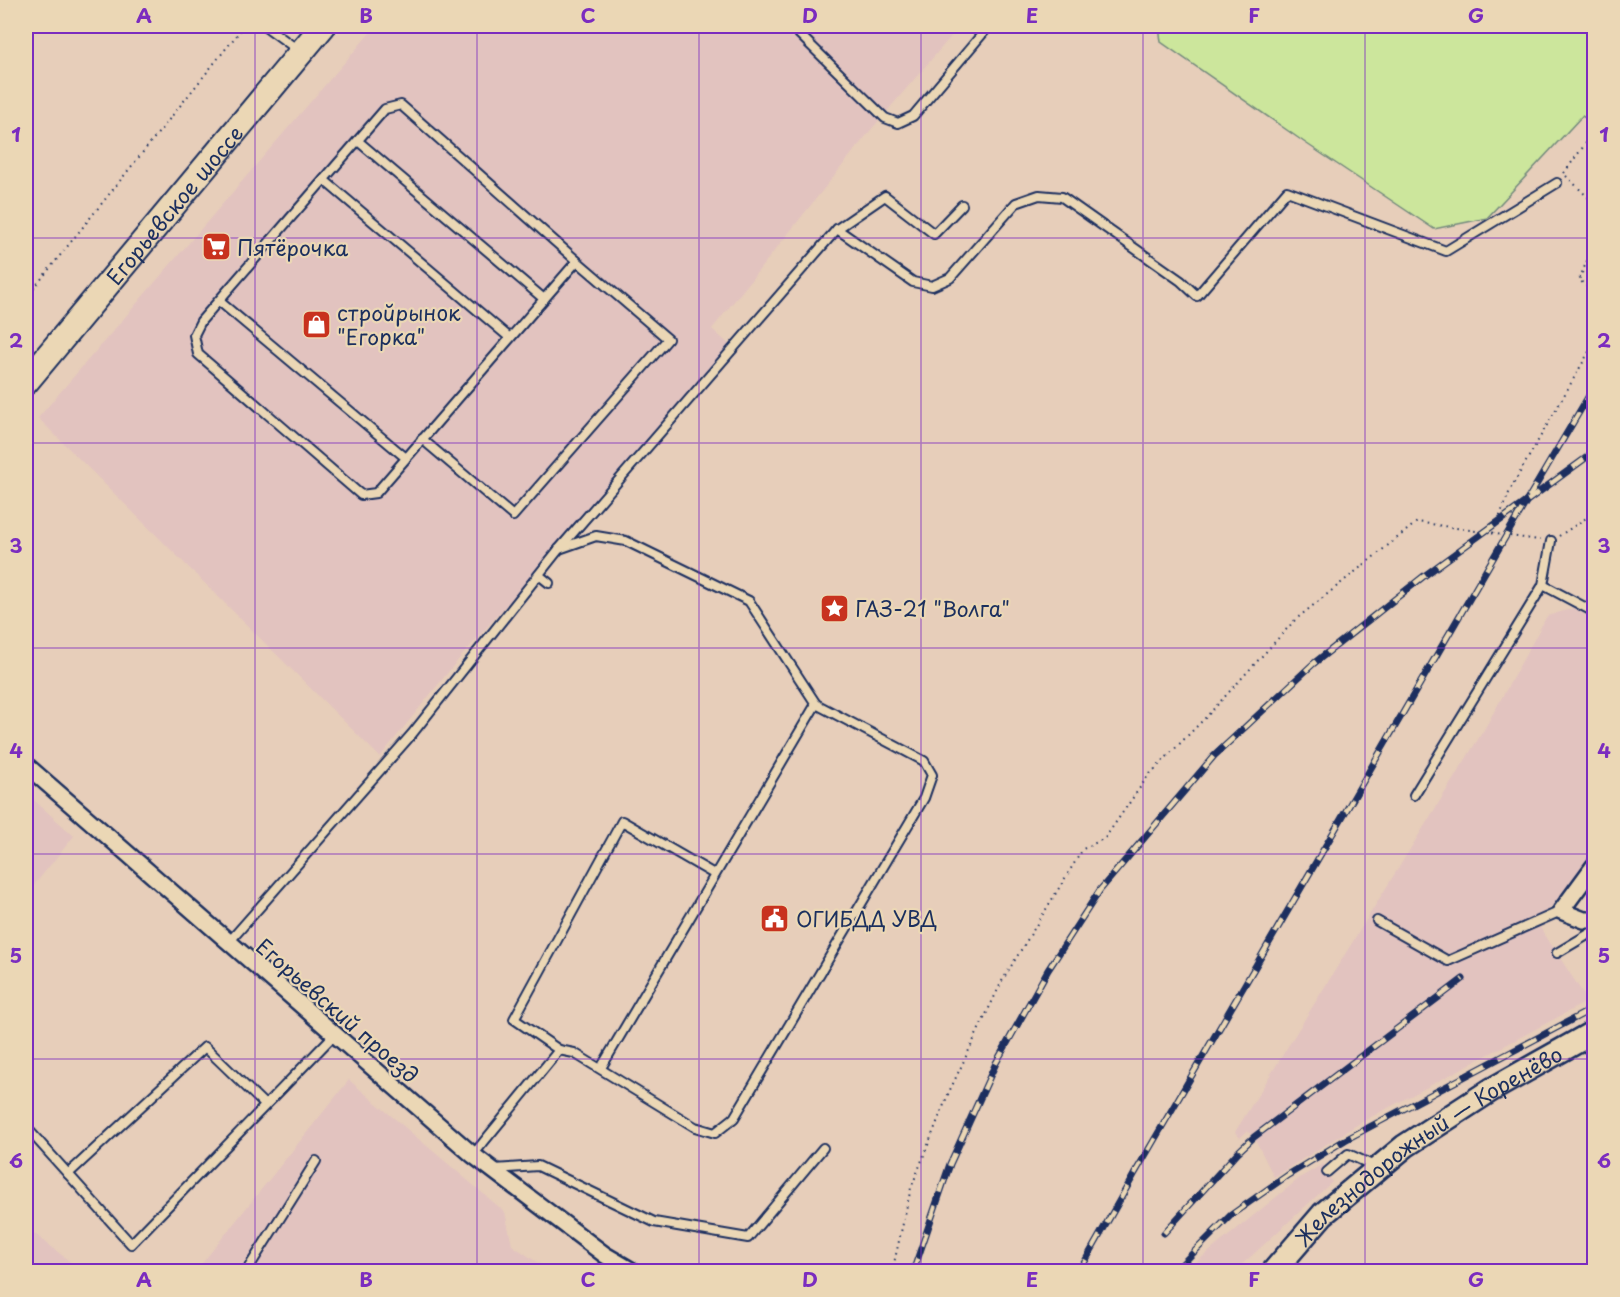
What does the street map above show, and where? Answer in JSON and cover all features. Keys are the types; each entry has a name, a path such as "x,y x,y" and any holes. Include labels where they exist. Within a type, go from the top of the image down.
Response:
{"main road":[{"name":"Егорьевское шоссе","path":"26,382 323,26"},
{"name":"Железнодорожный — Коренёво","path":"1273,1272 1323,1214 1404,1146 1491,1090 1594,1032"}],"street":[{"name":"Егорьевский проезд","path":"26,765 473,1155 623,1269"},
{"path":"1594,866 1561,911 1584,920 1594,920"}],"lane":[{"path":"265,26 301,52"},
{"path":"791,26 885,118 898,123 913,116 989,26"},
{"path":"422,439 513,516 668,339 401,105 385,109 201,321 194,335 198,354 361,495 376,493 422,439 510,338 543,299 577,261"},
{"path":"358,141 543,299"},
{"path":"324,180 510,338"},
{"path":"837,229 913,282 932,286 950,278 1016,203 1039,195 1062,197 1181,281 1197,296 1287,191 1446,251 1557,183"},
{"path":"229,942 412,735 559,549 837,229 885,196 934,234 962,205"},
{"path":"219,301 406,458"},
{"path":"559,549 596,536 626,541 749,601 816,704 924,760 932,775 924,798 734,1118 715,1133 695,1127 574,1053 559,1050 514,1019 622,821 714,874"},
{"path":"1414,795 1543,585 1551,541"},
{"path":"539,575 549,583"},
{"path":"1543,585 1594,612"},
{"path":"601,1068 816,704"},
{"path":"1377,921 1448,961 1561,911"},
{"path":"1557,953 1594,931"},
{"path":"26,1127 131,1244 334,1035"},
{"path":"68,1174 205,1047 265,1105"},
{"path":"473,1155 559,1050"},
{"path":"492,1169 538,1166 654,1222 748,1238 823,1148"},
{"path":"1327,1172 1348,1154 1378,1168"},
{"path":"246,1272 316,1161"}],"path":[{"path":"26,298 244,26"},
{"path":"1594,132 1564,173 1594,203"},
{"path":"1594,244 1579,279 1594,292"},
{"path":"1493,533 1511,488 1594,343"},
{"path":"892,1272 911,1188 949,1092 1002,981 1083,849 1105,838 1148,776 1208,715 1295,620 1417,522 1551,541 1594,513"}],"shaded area":[{"path":"376,26 960,26 870,131 712,329 732,347 453,666 380,757 38,418"},
{"path":"1574,608 1594,618 1594,851 1539,926 1588,1001 1360,1123 1274,1177 1254,1137 1247,1131 1240,1138 1235,1132 1485,728 1547,616"},
{"path":"26,793 74,836 26,895"},
{"path":"349,1080 505,1212 512,1245 550,1271 195,1272"},
{"path":"1323,1164 1332,1182 1235,1271 1184,1272 1301,1177"},
{"path":"26,1227 82,1271 26,1271"}],"green space":[{"path":"1159,26 1594,26 1594,109 1587,119 1582,116 1487,218 1434,229 1161,42"}],"railway":[{"path":"1079,1272 1594,387"},
{"path":"913,1272 950,1164 996,1063 1048,970 1100,890 1214,756 1313,664 1424,576 1594,452"},
{"path":"1164,1233 1254,1137 1463,979"},
{"path":"1174,1272 1231,1215 1288,1175 1345,1140 1594,1008"}],"place":[{"name":"Пятёрочка","path":"216,247"},
{"name":"стройрынок \"Егорка\"","path":"316,324"},
{"name":"ГАЗ-21 \"Волга\"","path":"834,608"},
{"name":"ОГИБДД УВД","path":"775,918"}]}
